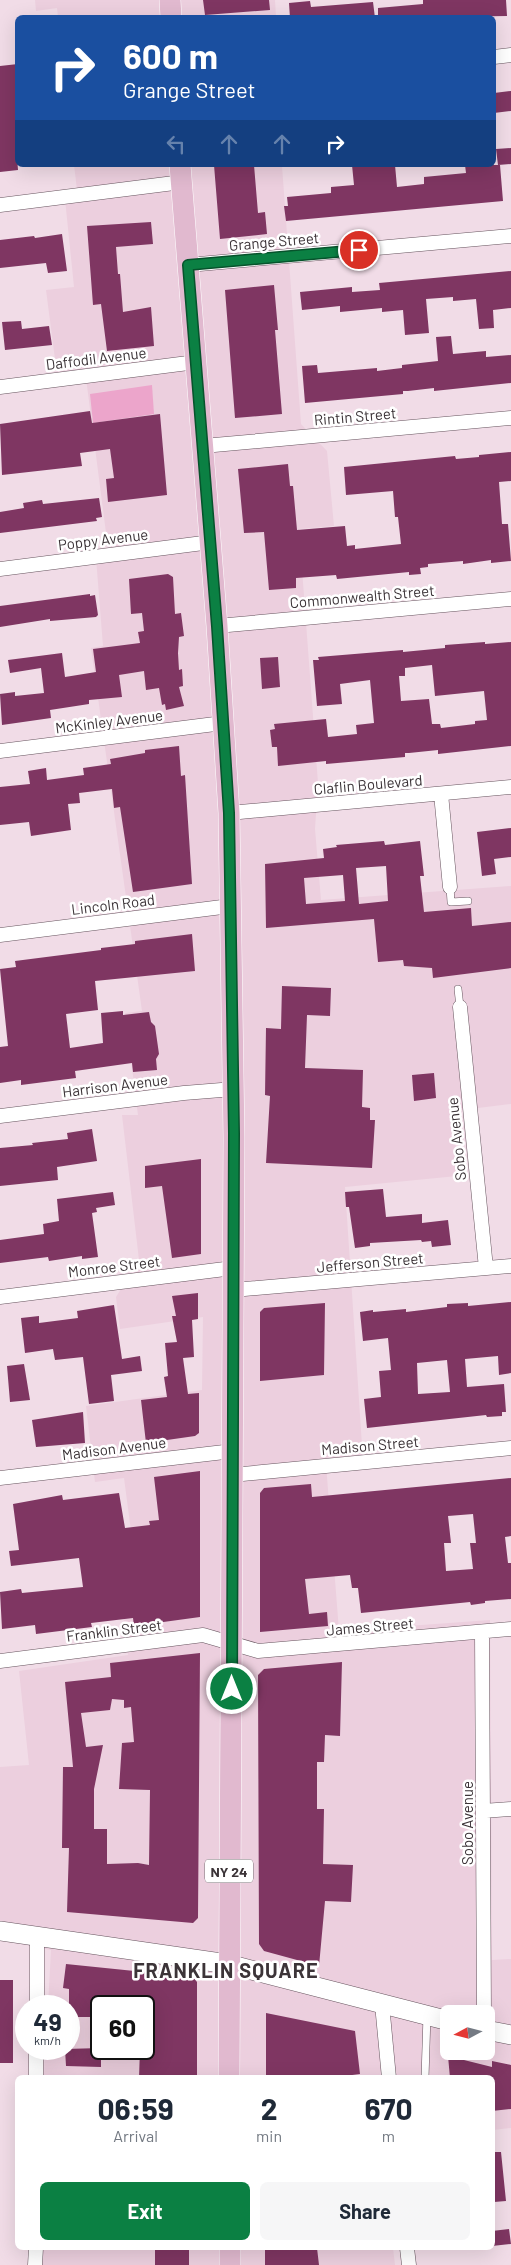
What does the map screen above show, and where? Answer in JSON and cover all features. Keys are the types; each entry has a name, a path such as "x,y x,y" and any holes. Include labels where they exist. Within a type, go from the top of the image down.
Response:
{"main road":[{"path":"170,0 171,15"},
{"name":"NY 24","path":"181,174 217,626 229,813 234,1089 232,1644 228,1964 229,2075"},
{"path":"0,1931 228,1964 440,2019"},
{"path":"495,2032 511,2035"},
{"path":"230,2250 230,2265"}],"street":[{"path":"496,57 511,55"},
{"path":"0,205 181,174"},
{"name":"Grange Street","path":"188,265 511,236"},
{"name":"Daffodil Avenue","path":"0,387 196,362"},
{"name":"Rintin Street","path":"203,446 511,418"},
{"name":"Poppy Avenue","path":"0,569 210,542"},
{"name":"Commonwealth Street","path":"217,626 511,599"},
{"name":"McKinley Avenue","path":"0,751 223,723"},
{"name":"Claflin Boulevard","path":"229,813 511,787"},
{"path":"441,794 450,887"},
{"name":"Lincoln Road","path":"0,935 230,906"},
{"name":"Sobo Avenue","path":"460,1007 486,1268"},
{"name":"Harrison Avenue","path":"0,1116 184,1093 234,1089"},
{"name":"Jefferson Street","path":"233,1290 511,1266"},
{"name":"Monroe Street","path":"0,1297 233,1268"},
{"name":"Madison Street","path":"232,1475 511,1448"},
{"name":"Madison Avenue","path":"0,1478 232,1451"},
{"name":"James Street","path":"232,1644 258,1651 285,1650 511,1629"},
{"name":"Sobo Avenue","path":"482,1632 484,2005"},
{"name":"Franklin Street","path":"0,1661 204,1635 232,1644"},
{"path":"483,1811 511,1809"},
{"path":"37,1936 37,1995"},
{"path":"382,2004 389,2075"},
{"path":"36,2060 36,2075"},
{"path":"36,2250 36,2265"},
{"path":"408,2250 409,2265"}],"lane":[{"path":"450,887 451,902 468,900"},
{"path":"458,989 460,1007"},
{"path":"425,2075 427,2016"}],"shaded area":[{"path":"35,0 275,0 276,15 58,15 57,8 36,11"},
{"path":"74,167 282,167 301,424 327,451 334,526 299,529 318,783 315,829 321,900 511,886 511,1104 454,1111 457,1176 345,1187 363,1461 326,1464 339,1631 490,1620 492,1960 511,1959 511,2128 495,2130 495,2075 44,2075 45,2060 80,2060 80,1995 49,1995 51,1950 0,1940 0,1767 29,1765 19,1671 128,1655 118,1573 136,1569 124,1478 95,1482 86,1406 202,1390 203,1317 120,1329 116,1297 139,1260 122,1115 138,1115 125,1013 142,1011 91,648 103,646 96,558 109,556 86,378 58,382 46,290 74,287 65,199 78,198"},
{"path":"152,385 154,414 93,423 90,394"},
{"path":"34,2250 393,2250 395,2265 33,2265"}],"building":[{"path":"203,0 269,0 270,10 205,15"},
{"path":"423,0 506,0 507,16 378,15 378,8 423,4"},
{"path":"310,1 311,7 373,2 375,15 290,15 289,3"},
{"path":"15,64 15,167 18,167 18,170 0,172 0,66"},
{"path":"511,91 511,111 496,113 496,93"},
{"path":"511,148 511,164 498,165 496,149"},
{"path":"496,165 500,165 503,201 286,221 284,206 288,206 287,197 331,193 331,187 354,185 352,167 395,167 397,187 424,184 424,177 466,173 465,167 496,167"},
{"path":"214,167 254,167 258,213 265,212 267,234 220,239"},
{"path":"151,222 153,244 116,247 123,312 151,307 154,346 107,351 101,304 93,305 87,226"},
{"path":"62,234 67,271 48,273 46,263 0,268 0,240"},
{"path":"511,271 511,308 493,310 494,328 479,329 476,299 453,301 453,297 426,299 429,333 405,335 403,310 382,312 382,308 340,312 340,306 302,310 300,292 352,287 352,292 380,290 379,283"},
{"path":"274,285 278,330 275,330 282,414 235,418 225,290"},
{"path":"21,321 22,329 49,326 52,345 5,350 2,322"},
{"path":"451,336 453,354 486,351 486,357 511,355 511,383 434,391 434,388 403,391 403,394 305,403 302,366 317,365 318,373 377,368 377,371 402,368 402,365 438,361 436,337"},
{"path":"90,411 92,423 160,414 167,495 108,502 106,479 114,478 110,449 80,453 82,466 2,475 0,424"},
{"path":"511,452 511,481 499,482 502,524 508,524 511,561 491,563 491,560 463,564 463,561 428,564 428,567 420,568 421,574 409,575 409,572 337,579 336,575 296,578 296,588 269,590 264,532 244,533 238,469 288,464 290,486 293,486 297,530 345,526 347,546 355,545 355,549 401,544 398,517 395,517 393,491 346,495 344,467 455,456 456,459 479,457 479,455"},
{"path":"99,498 102,517 96,518 97,521 0,533 0,512 24,508 23,503 42,500 43,504"},
{"path":"168,574 173,577 175,614 181,613 184,636 179,637 178,653 179,670 182,669 183,686 179,687 184,706 166,710 165,704 162,705 159,688 146,690 144,671 119,675 122,697 89,700 89,704 50,710 51,718 2,725 0,694 15,692 15,696 44,693 41,668 10,673 8,660 62,653 65,677 96,672 93,649 140,643 138,632 144,631 142,613 131,614 129,579"},
{"path":"90,594 90,596 95,595 98,615 96,617 50,621 50,619 0,627 0,606"},
{"path":"511,642 511,746 438,754 438,750 405,753 405,757 326,764 326,761 278,766 277,747 272,747 270,730 275,729 274,724 326,719 328,737 357,734 356,725 374,723 370,680 340,684 342,704 317,706 313,660 319,660 318,657 445,648 445,645","holes":["432,665 435,696 484,691 487,720 475,721 475,724 441,728 440,724 432,724 429,699 401,701 399,676 405,676 405,668"]},
{"path":"278,657 280,687 262,689 260,658"},
{"path":"179,746 181,776 185,775 192,884 133,892 120,807 114,808 112,789 79,793 80,803 68,804 71,830 31,836 29,822 0,825 0,787 30,784 28,771 46,768 47,780 84,775 83,768 111,764 110,759 145,753 145,750"},
{"path":"511,828 511,857 494,859 496,874 482,876 477,832"},
{"path":"384,841 385,845 420,841 424,876 420,876 424,912 471,908 472,926 511,922 511,968 433,978 432,968 404,966 403,960 378,962 374,919 266,928 265,864 324,858 323,849 337,847 336,845","holes":["386,866 388,901 359,904 356,868","343,875 345,901 306,904 304,878"]},
{"path":"192,934 195,971 95,981 98,1010 66,1014 70,1048 103,1043 101,1013 123,1011 123,1015 149,1012 151,1022 155,1026 159,1054 156,1059 157,1070 133,1072 132,1063 75,1071 76,1078 21,1085 21,1080 0,1083 0,1047 8,1046 0,969 16,967 15,961 101,950 101,948 135,944 135,941"},
{"path":"282,986 331,988 330,1016 307,1015 305,1068 363,1070 362,1107 370,1108 370,1120 375,1120 372,1168 266,1163 270,1096 265,1095 266,1028 281,1029"},
{"path":"434,1073 436,1098 414,1101 412,1075"},
{"path":"92,1129 97,1161 57,1167 58,1180 0,1186 0,1148 68,1139 67,1133"},
{"path":"201,1159 201,1254 172,1258 162,1186 145,1188 145,1166"},
{"path":"383,1189 386,1217 422,1214 422,1223 448,1220 451,1245 432,1247 431,1241 422,1242 421,1240 370,1243 370,1246 355,1248 349,1207 346,1207 345,1192"},
{"path":"113,1192 115,1205 96,1208 97,1212 92,1213 98,1257 82,1259 82,1256 49,1261 48,1257 0,1263 0,1240 44,1234 43,1224 59,1221 57,1199"},
{"path":"198,1293 198,1319 192,1320 194,1357 183,1358 188,1394 199,1393 199,1433 195,1436 146,1443 141,1400 167,1397 164,1377 168,1376 165,1343 177,1342 172,1316 176,1316 172,1296"},
{"path":"511,1302 511,1373 499,1375 498,1356 465,1359 467,1387 504,1384 506,1412 502,1412 502,1416 487,1417 486,1415 367,1428 364,1399 381,1397 379,1371 391,1370 388,1338 363,1341 360,1312 406,1309 406,1312 447,1307 447,1304 468,1303 468,1306","holes":["447,1360 450,1392 418,1394 417,1363"]},
{"path":"325,1303 324,1375 260,1381 260,1312 264,1308"},
{"path":"114,1305 122,1359 140,1356 142,1371 111,1375 114,1401 89,1404 83,1357 55,1360 53,1349 25,1353 21,1318 39,1316 39,1323 78,1318 77,1311"},
{"path":"24,1364 30,1400 10,1402 7,1366"},
{"path":"83,1412 85,1443 36,1447 32,1420"},
{"path":"200,1471 200,1617 134,1626 133,1618 91,1623 92,1627 36,1634 35,1625 2,1629 0,1592 21,1589 22,1593 83,1587 79,1558 11,1566 9,1551 19,1550 13,1504 62,1495 63,1500 119,1493 125,1528 150,1525 149,1521 159,1520 154,1477"},
{"path":"511,1478 511,1536 505,1537 508,1563 511,1563 511,1599 485,1601 485,1603 471,1605 470,1602 361,1613 358,1588 352,1588 350,1575 305,1579 309,1614 327,1612 328,1626 260,1632 260,1493 264,1488 311,1484 312,1497","holes":["473,1514 476,1543 470,1543 473,1569 446,1571 444,1543 451,1543 448,1516"]},
{"path":"200,1653 198,1918 193,1923 67,1912 69,1848 62,1848 63,1767 73,1767 65,1682 111,1677 110,1663","holes":["112,1699 124,1700 124,1708 131,1707 134,1742 122,1743 119,1789 150,1790 149,1865 138,1863 107,1864 107,1829 94,1829 94,1789 103,1745 86,1747 81,1713 110,1710"]},
{"path":"342,1662 340,1736 325,1735 324,1762 317,1762 317,1809 324,1809 323,1864 353,1865 351,1902 325,1901 319,1966 264,1951 259,1944 258,1675 264,1669"},
{"path":"66,1964 193,1977 197,1982 197,2075 139,2075 140,2060 155,2060 155,1995 90,1995 90,2017 80,2017 80,1995 69,1995 69,1989 63,1988"},
{"path":"0,1980 13,1980 13,2063 0,2063"},
{"path":"266,2013 355,2031 360,2074 266,2075"},
{"path":"90,2048 90,2060 101,2060 101,2067 66,2066 66,2060 80,2060 80,2049"},
{"path":"448,2060 464,2060 492,2067 492,2061 511,2065 511,2109 495,2111 495,2075 450,2075"},
{"path":"495,2152 501,2152 506,2201 495,2202"},
{"path":"509,2229 511,2244 495,2246 495,2231"},
{"path":"155,2250 189,2250 189,2265 155,2265"},
{"path":"265,2250 317,2250 319,2265 265,2265"}],"district":[{"name":"FRANKLIN SQUARE","path":"226,1970"}],"route":[{"path":"232,1689 234,1133 229,813 217,626 188,265 359,250"}]}
